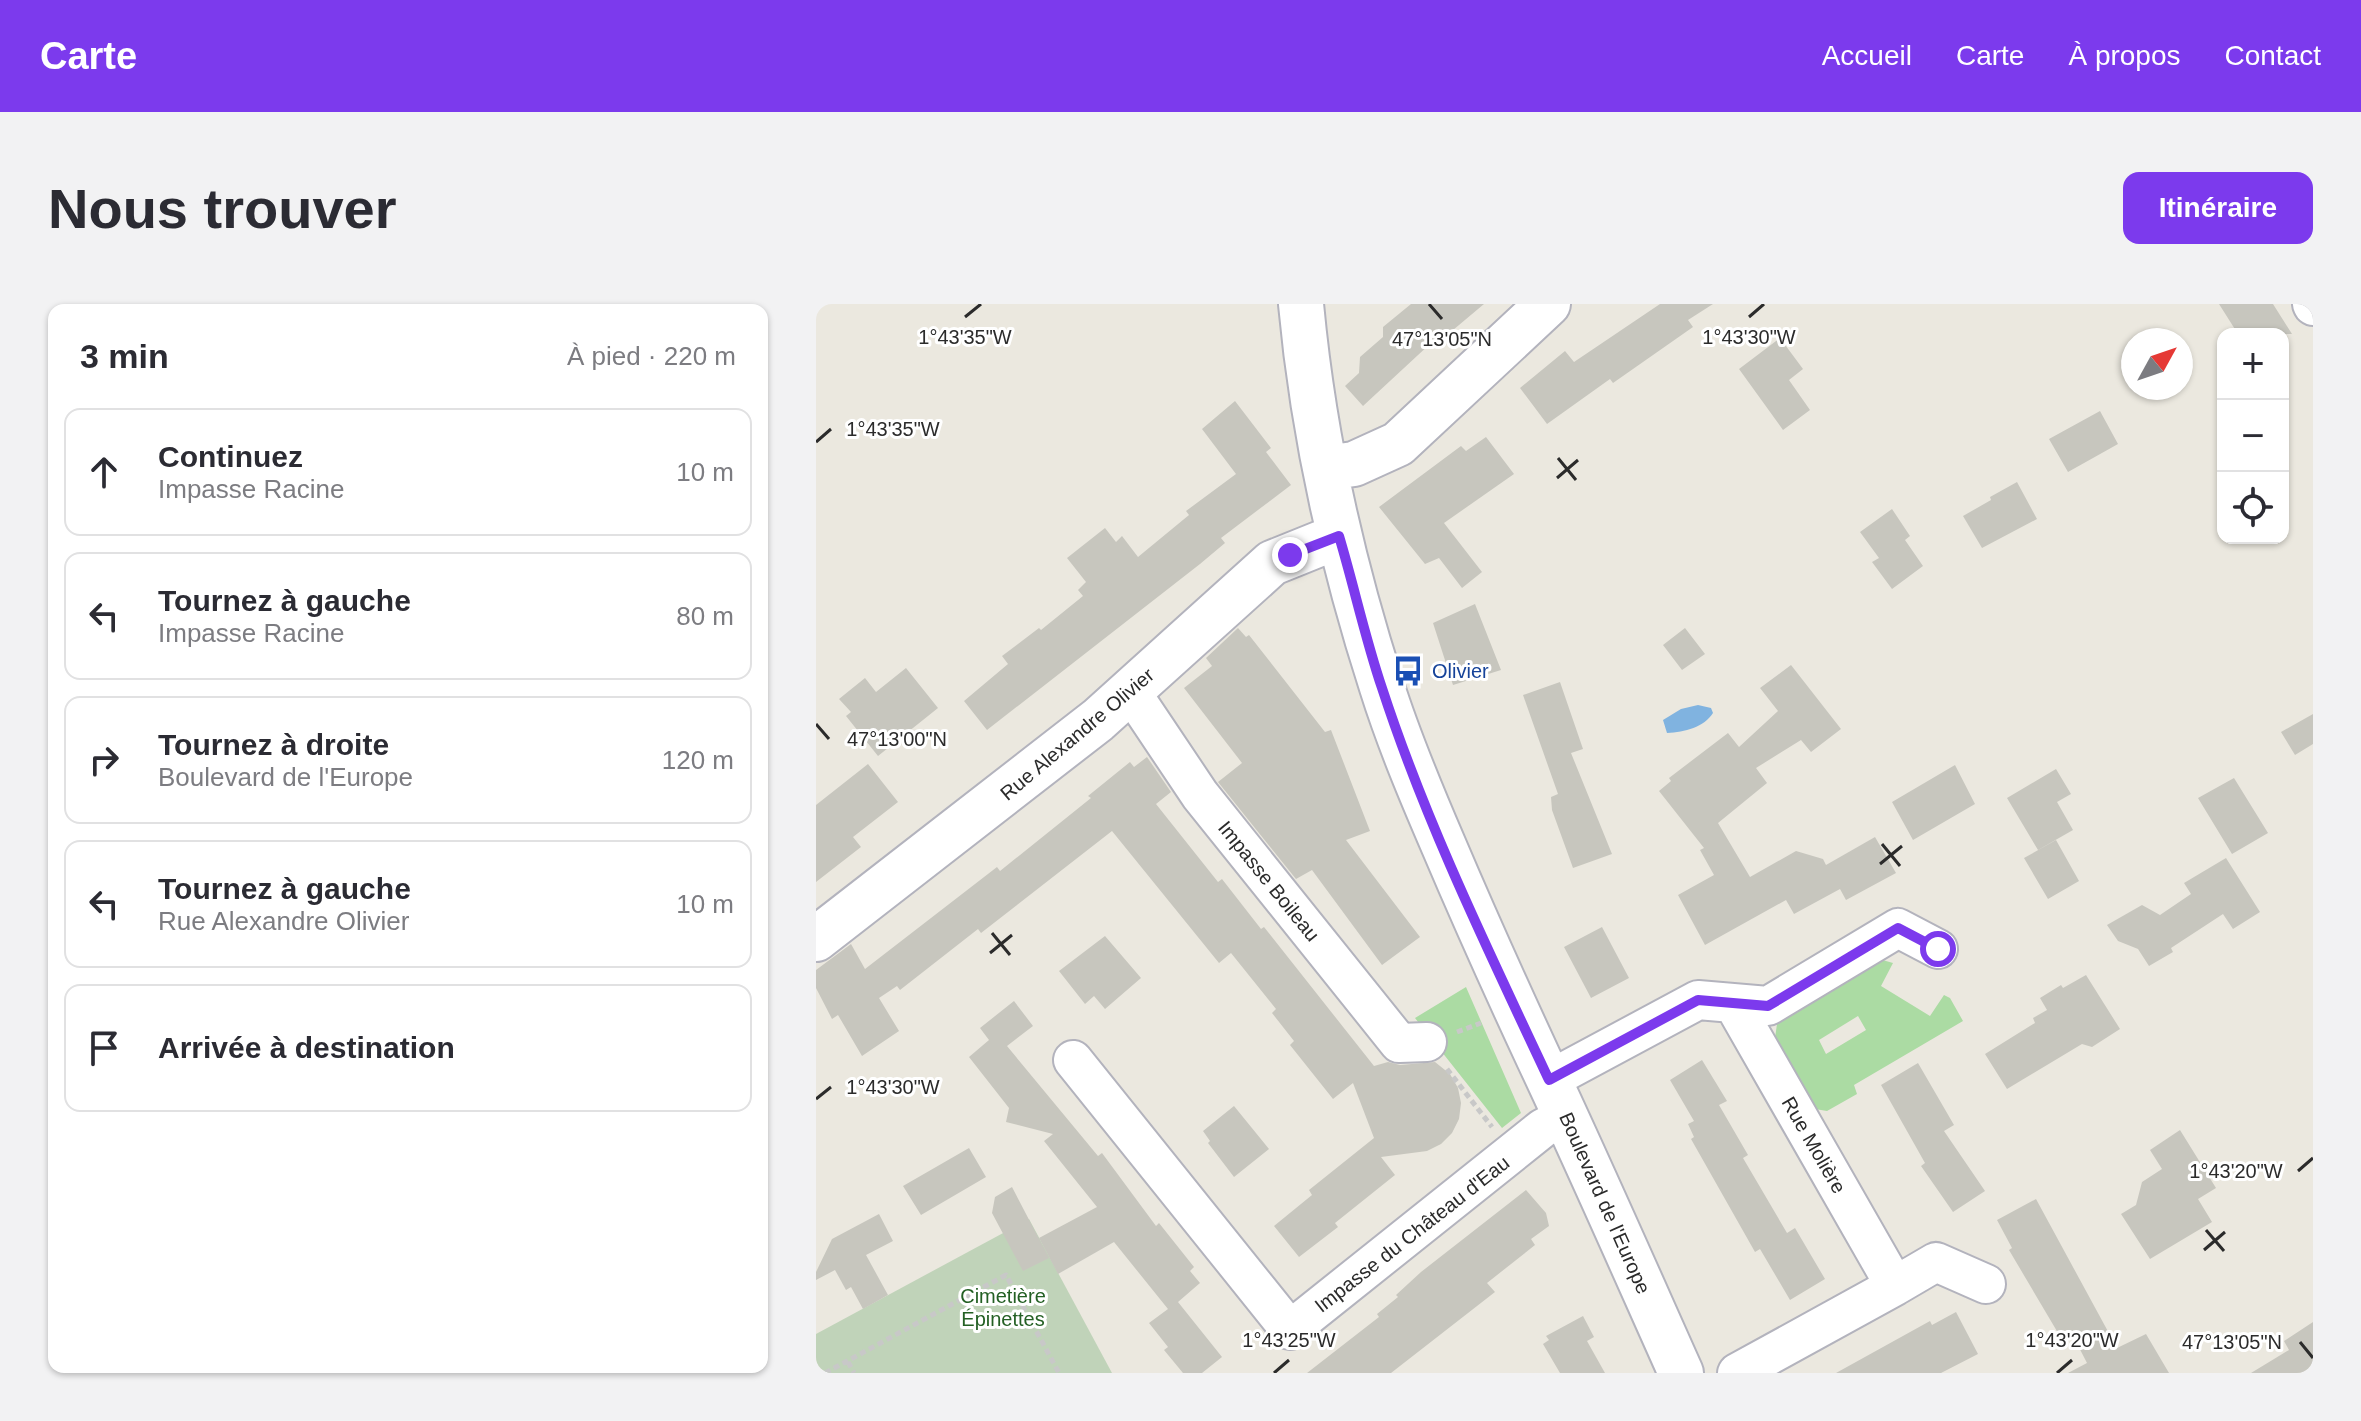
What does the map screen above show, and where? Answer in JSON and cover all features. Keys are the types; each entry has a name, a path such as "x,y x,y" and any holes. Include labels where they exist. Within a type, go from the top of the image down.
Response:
{"street":[{"name":"Boulevard de l'Europe","path":"1301,304 1312,404 1339,536 1382,688 1422,794 1681,1373"},
{"path":"1325,468 1354,464 1398,444 1548,304"},
{"name":"Rue Alexandre Olivier","path":"816,939 1131,692 1272,563 1339,536"},
{"name":"Impasse Boileau","path":"1131,692 1200,795 1399,1043 1427,1042"},
{"name":"Impasse du Château d'Eau","path":"1073,1060 1125,1105 1290,1330 1513,1154 1543,1128 1558,1098 1698,1000 1768,1006 1898,928 1938,949"},
{"name":"Rue Molière","path":"1733,1003 1895,1286"},
{"path":"1737,1373 1936,1262 1986,1284"}],"path":[{"path":"1513,1154 1427,1042 1516,1009"},
{"path":"825,1373 1006,1275 1059,1373"},
{"path":"848,1362 854,1373"}],"green space":[{"path":"1879,959 1893,963 1881,986 1930,1016 1944,995 1950,998 1963,1021 1854,1085 1857,1094 1827,1111 1815,1109 1775,1038 1777,1024","holes":["1858,1016 1866,1030 1826,1054 1819,1040"]},
{"path":"1466,987 1521,1113 1502,1128 1415,1018"},
{"name":"Cimetière Épinettes","path":"1029,1219 1112,1373 816,1373 816,1334"}],"water":[{"path":"1698,705 1711,708 1713,713 1705,722 1693,728 1667,733 1663,720 1681,709"}],"building":[{"path":"1411,304 1484,304 1434,346 1431,343 1363,406 1345,386 1359,373 1360,357 1383,337 1383,327"},
{"path":"1660,304 1713,304 1688,320 1693,327 1613,383 1610,379 1547,424 1520,388 1565,351 1574,362"},
{"path":"2219,304 2273,304 2288,328 2234,328"},
{"path":"1780,338 1803,369 1789,380 1810,410 1783,430 1739,369"},
{"path":"1235,401 1271,448 1266,452 1291,485 1221,538 1225,543 1200,564 987,730 964,701 1008,664 1002,656 1083,596 1078,590 1086,582 1067,558 1105,528 1116,542 1122,536 1138,557 1189,515 1186,511 1236,474 1202,429"},
{"path":"2100,411 2118,444 2068,472 2049,439"},
{"path":"1486,437 1514,474 1444,523 1482,572 1462,588 1439,558 1425,564 1379,507 1461,446 1466,451"},
{"path":"2017,482 2037,519 1982,548 1963,516"},
{"path":"1892,509 1910,536 1905,540 1923,566 1892,589 1872,562 1879,558 1860,532"},
{"path":"1475,604 1501,670 1453,685 1433,623"},
{"path":"1238,628 1246,637 1249,635 1325,732 1331,730 1370,831 1346,840 1420,937 1382,965 1312,870 1296,879 1218,782 1242,763 1184,688 1212,666 1206,658"},
{"path":"1685,628 1705,654 1682,670 1663,645"},
{"path":"1791,665 1841,729 1811,752 1801,740 1756,768 1767,783 1718,823 1750,877 1796,851 1823,859 1826,865 1875,837 1896,873 1846,900 1840,889 1794,914 1786,900 1705,945 1678,895 1714,875 1700,850 1704,848 1659,791 1671,781 1669,778 1728,733 1739,747 1778,711 1760,688"},
{"path":"906,668 938,708 878,756 846,716 851,712 839,699 865,678 876,692"},
{"path":"1560,682 1583,749 1571,753 1612,854 1573,868 1552,810 1551,797 1558,794 1523,695"},
{"path":"2313,714 2313,744 2295,755 2281,732"},
{"path":"1147,757 1171,792 1156,804 1218,882 1222,879 1261,929 1264,927 1374,1066 1388,1062 1400,1065 1435,1062 1450,1074 1458,1088 1461,1103 1459,1119 1452,1133 1441,1144 1427,1151 1381,1157 1395,1175 1335,1223 1338,1227 1299,1257 1274,1226 1312,1195 1309,1190 1374,1138 1353,1083 1333,1099 1290,1045 1294,1041 1272,1013 1276,1009 1231,953 1219,963 1112,831 981,933 978,929 900,990 897,986 879,998 899,1031 862,1056 838,1015 832,1019 816,988 816,970 851,944 865,969 997,867 1000,871 1091,798 1088,796 1130,762 1134,767"},
{"path":"868,764 898,802 853,837 861,847 816,882 816,805"},
{"path":"1955,765 1975,804 1913,840 1892,802"},
{"path":"2056,769 2071,794 2057,802 2073,830 2038,850 2007,798"},
{"path":"2234,778 2268,833 2232,854 2198,798"},
{"path":"2056,840 2079,881 2048,899 2024,858"},
{"path":"2226,858 2260,912 2233,929 2223,914 2149,966 2138,949 2118,941 2107,925 2142,905 2160,915 2191,894 2184,883"},
{"path":"1602,927 1629,978 1591,998 1564,947"},
{"path":"1105,936 1141,978 1105,1009 1094,996 1085,1004 1059,971"},
{"path":"2086,975 2120,1029 2092,1047 2082,1044 2007,1089 1985,1054 2035,1023 2033,1018 2047,1010 2040,998"},
{"path":"1014,1001 1033,1026 1007,1046 1098,1156 1102,1153 1156,1226 1159,1223 1194,1267 1190,1271 1200,1283 1178,1302 1222,1357 1202,1373 1183,1373 1164,1350 1168,1347 1149,1323 1168,1309 1114,1242 1058,1274 1039,1238 1097,1207 1044,1141 1053,1134 1006,1122 1009,1108 969,1057 989,1040 980,1028"},
{"path":"1702,1060 1727,1101 1719,1105 1748,1155 1743,1158 1787,1233 1795,1228 1825,1279 1790,1300 1760,1249 1755,1252 1691,1139 1694,1137 1688,1124 1694,1121 1670,1080"},
{"path":"1918,1063 1954,1125 1944,1131 1985,1191 1953,1212 1921,1166 1925,1163 1881,1085"},
{"path":"1234,1106 1269,1149 1234,1177 1208,1143 1210,1141 1203,1131"},
{"path":"2180,1130 2216,1188 2198,1199 2212,1222 2150,1259 2121,1214 2136,1205 2142,1182 2162,1169 2150,1150"},
{"path":"969,1148 986,1177 921,1215 903,1186"},
{"path":"1012,1187 1049,1258 1023,1271 992,1213 995,1197"},
{"path":"1526,1190 1546,1213 1549,1226 1531,1239 1535,1245 1487,1283 1495,1292 1391,1373 1307,1373 1379,1317 1377,1314 1421,1272"},
{"path":"2036,1199 2117,1348 2146,1334 2169,1373 2068,1373 2087,1363 2071,1332 2061,1338 2009,1250 2012,1248 1997,1220"},
{"path":"879,1214 893,1241 866,1255 888,1295 863,1309 851,1287 846,1290 835,1270 816,1280 816,1272 832,1239"},
{"path":"1956,1312 1978,1354 1941,1373 1836,1373 1930,1321 1932,1325"},
{"path":"1583,1316 1594,1337 1587,1341 1605,1373 1560,1373 1543,1344 1549,1340 1546,1336"},
{"path":"2313,1322 2313,1373 2251,1373 2289,1350 2284,1341"}],"place":[{"name":"Olivier","path":"1408,671"}],"route":[{"path":"1290,555 1339,536 1382,688 1422,794 1491,957 1549,1080 1698,1000 1768,1006 1898,928 1938,949"}]}
